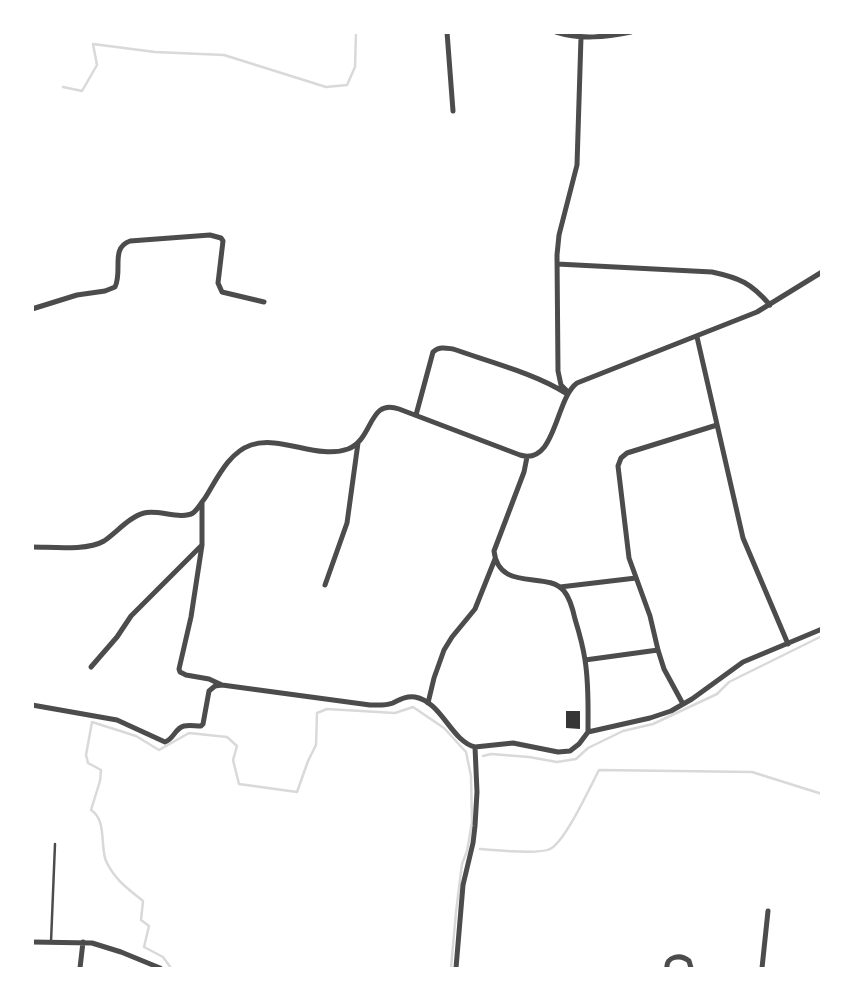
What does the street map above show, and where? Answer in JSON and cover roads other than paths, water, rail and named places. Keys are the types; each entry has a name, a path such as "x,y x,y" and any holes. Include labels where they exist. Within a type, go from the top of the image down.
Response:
{"street":[{"path":"447,32 453,111"},
{"path":"556,32 581,37 612,36 631,32"},
{"path":"567,393 562,386 558,371 558,264 560,235 577,165 581,37"},
{"path":"32,309 77,296 105,292 115,287 118,278 118,257 121,246 125,243 130,241 210,235 223,241 218,283 222,292 264,302"},
{"path":"558,264 712,272 743,281 757,290 770,305"},
{"path":"32,548 82,547 96,544 102,542 142,513 188,514 196,509 231,458 246,447 262,442 340,451 358,444 364,437 373,418 381,409 394,407 527,457 538,452 549,441 567,393 577,383 758,312 822,272"},
{"path":"697,337 743,538 788,644"},
{"path":"416,415 433,352 438,348 453,349 508,368 567,393"},
{"path":"683,704 664,669 650,616 629,558 618,466 619,460 627,453 717,425"},
{"path":"325,585 347,523 358,444"},
{"path":"527,457 524,472 494,551 498,565 506,573 560,587 636,578"},
{"path":"202,501 202,545 191,617 179,669 180,672 186,675 209,679 222,685"},
{"path":"91,667 118,637 131,616 202,545"},
{"path":"428,703 444,650 475,609 495,559"},
{"path":"32,705 117,720 165,742 170,740 181,727 201,726 203,724 209,691 215,686 222,685 382,706 408,697 418,698 428,703 448,722 461,739 475,747 513,743 536,749 558,752 570,751 579,744 588,732 588,685 585,660 573,611 567,596 560,587"},
{"path":"588,732 650,718 671,711 743,662 822,629"},
{"path":"585,660 658,650"},
{"path":"456,968 463,885 475,826 477,792 475,747"},
{"path":"762,968 768,911"},
{"path":"32,942 92,943 121,952 160,968"},
{"path":"80,968 83,942"},
{"path":"667,968 666,964 669,960 682,957 689,961 691,968"}],"lane":[{"path":"52,942 55,844"}],"waterway":[{"path":"63,87 82,91 97,65 93,44 155,52 224,55 326,87 347,85 355,67 356,32"},
{"path":"483,756 491,754 529,757 557,762 576,759 588,748 623,731 653,724 717,694 729,682 822,636"},
{"path":"171,968 163,957 144,947 149,926 141,920 143,901 117,879 104,855 99,820 91,810 100,781 101,770 88,763 86,755 92,722 136,736 159,750 189,733 227,737 237,746 233,760 239,784 297,792 316,745 317,713 327,709 395,713 413,707 444,728 466,752 471,776 472,822 467,851 462,864 451,968"},
{"path":"480,849 527,852 550,849 563,836 570,825 599,770 752,772 822,794"}]}
